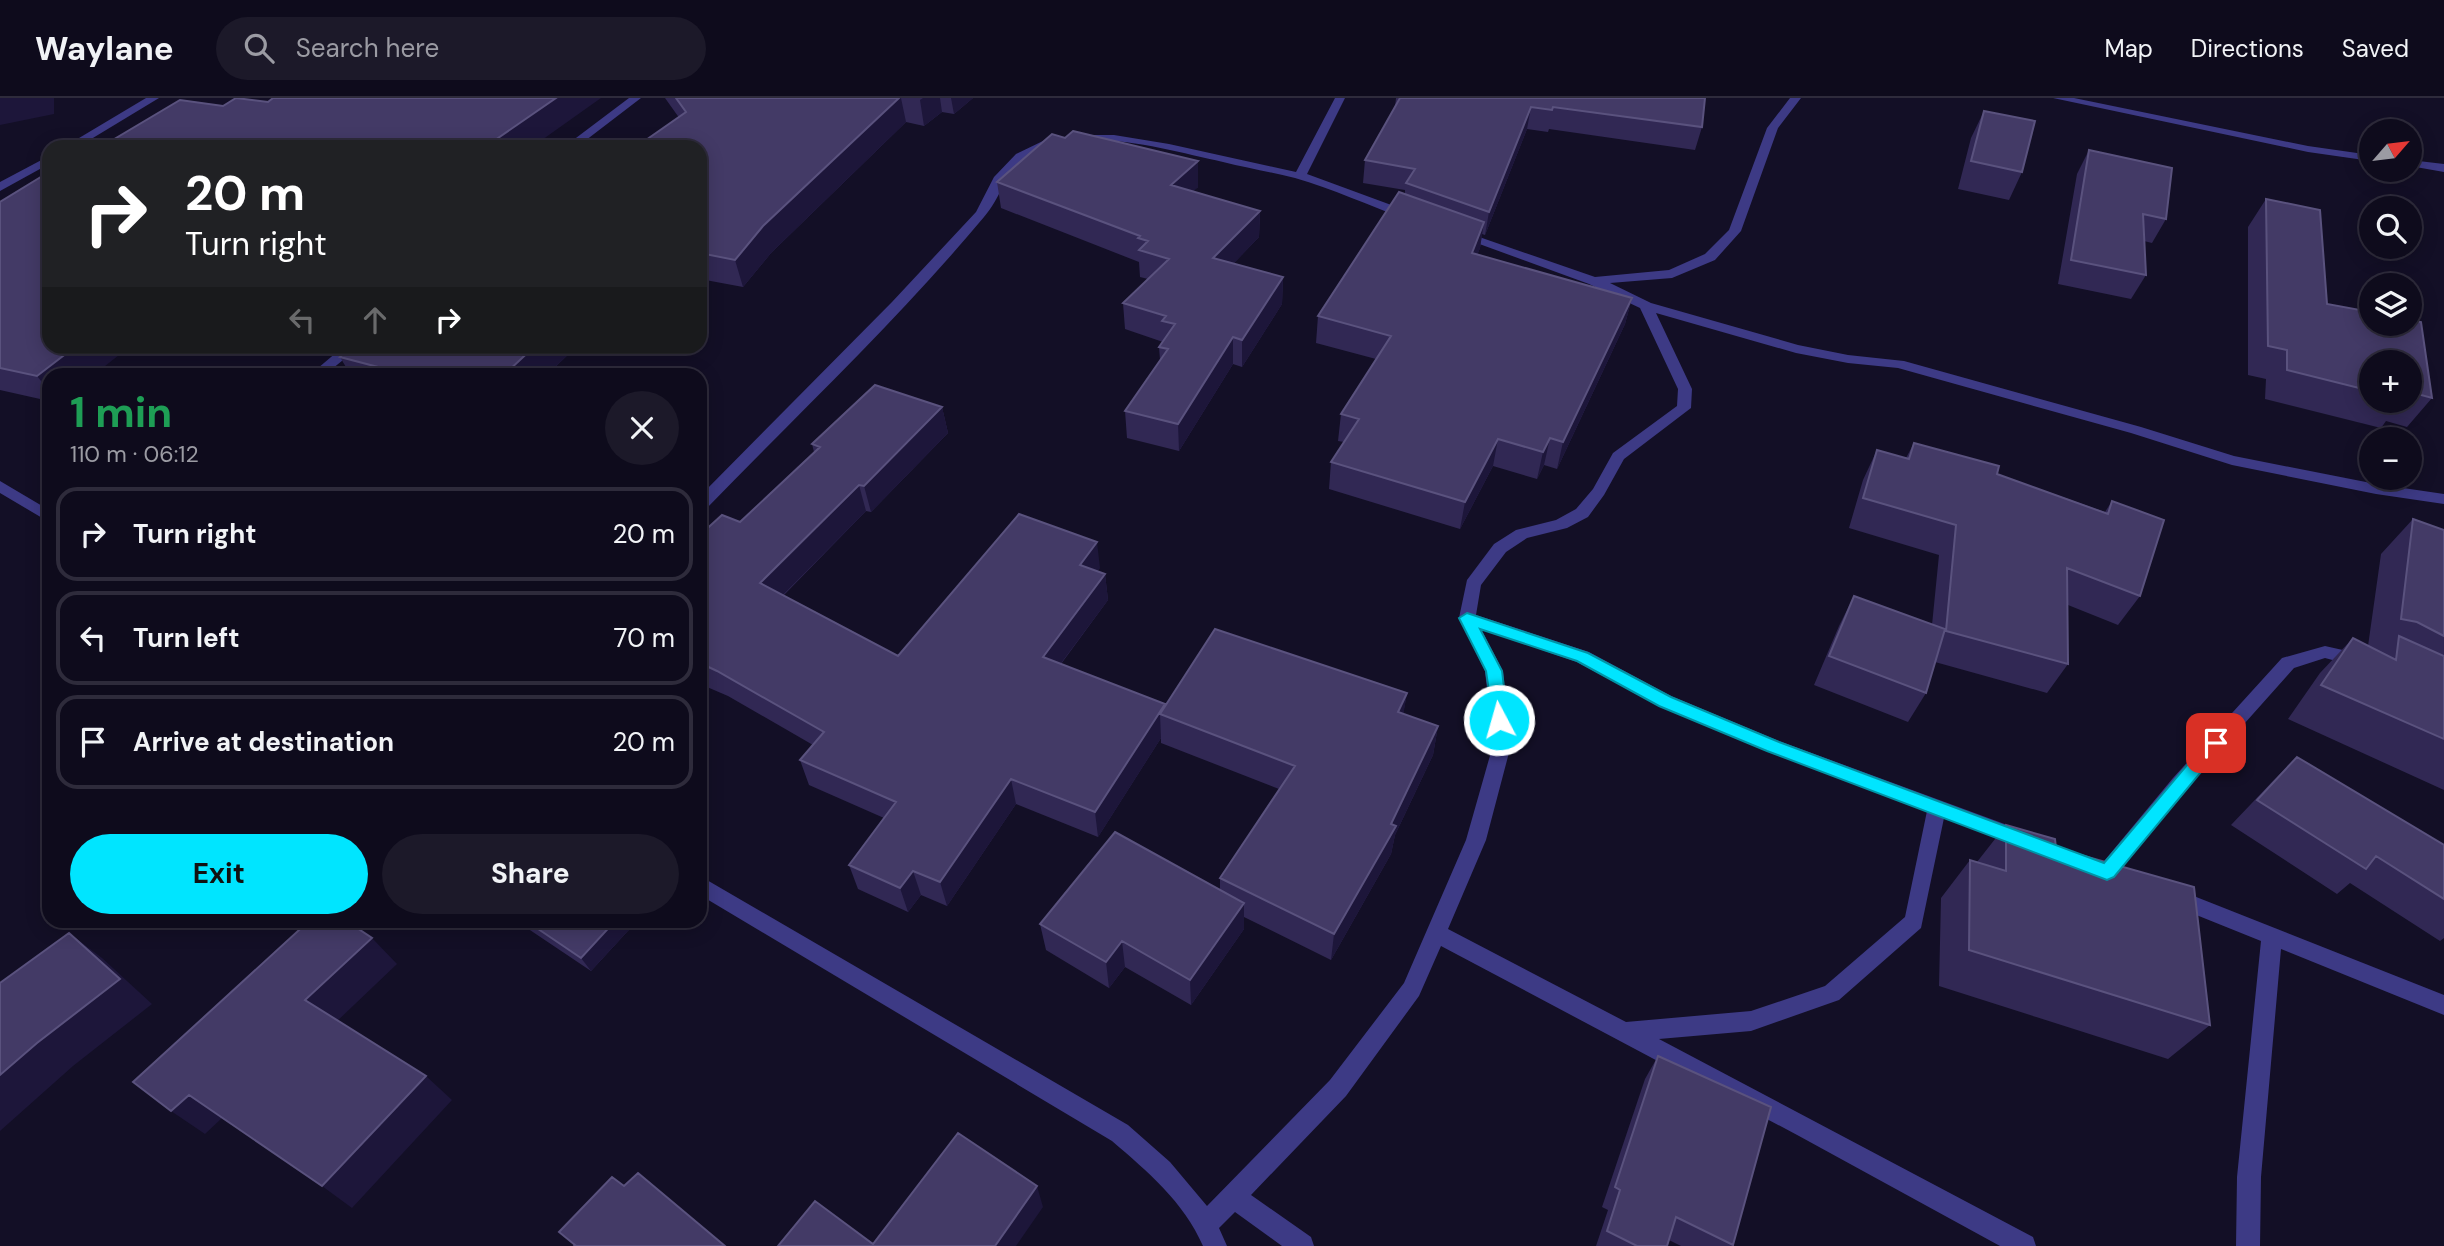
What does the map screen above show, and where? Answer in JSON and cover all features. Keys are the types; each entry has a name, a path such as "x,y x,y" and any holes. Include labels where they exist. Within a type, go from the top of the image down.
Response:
{"street":[{"path":"82,140 154,98"},
{"path":"579,140 636,98"},
{"path":"1300,176 1340,98"},
{"path":"1594,281 1672,274 1710,257 1735,231 1773,128 1796,98"},
{"path":"2058,98 2308,149 2359,156"},
{"path":"707,498 897,305 981,213 998,180 1020,156 1042,144 1079,138 1114,138 1169,147 1300,176 1594,281 1646,306 1796,349 1848,359 1899,364 2136,430 2232,460 2376,489 2444,499"},
{"path":"0,187 42,163"},
{"path":"2422,165 2444,168"},
{"path":"1207,1223 1338,1088 1412,989 1476,840 1502,745 1494,671 1467,618 1472,584 1500,548 1522,534 1561,524 1582,513 1599,491 1618,456 1684,408 1685,389 1646,306"},
{"path":"326,368 343,354"},
{"path":"0,486 42,513"},
{"path":"1467,618 1583,657 1677,706 1773,746 2043,848"},
{"path":"2129,880 2101,870 2288,663 2325,652 2375,664"},
{"path":"1625,1032 1751,1021 1832,993 1914,922 1937,807"},
{"path":"707,889 1120,1133 1165,1172 1207,1223 1215,1246"},
{"path":"2162,893 2444,1005"},
{"path":"1435,933 2024,1246"},
{"path":"2248,1246 2249,1177 2272,936"},
{"path":"1233,1196 1301,1246"}],"building":[{"path":"236,98 268,102 273,98 556,98 495,140 113,140 180,100 223,106"},
{"path":"676,98 899,98 763,226 735,260 707,254 707,140 646,140 686,112"},
{"path":"1400,98 1705,98 1702,127 1553,107 1552,110 1531,107 1489,212 1406,183 1415,169 1365,160"},
{"path":"1984,111 2035,121 2022,172 1971,161"},
{"path":"1073,131 1198,161 1171,185 1260,211 1213,258 1283,277 1242,340 1233,337 1178,424 1125,411 1168,349 1159,347 1175,324 1162,321 1166,316 1123,303 1169,259 1139,250 1148,241 1138,238 1140,236 997,182 1052,134 1065,138"},
{"path":"2089,150 2172,168 2166,219 2143,214 2146,275 2071,260"},
{"path":"42,176 42,354 66,354 47,368 42,368 42,372 37,376 0,368 0,202"},
{"path":"1399,192 1484,222 1472,253 1632,298 1563,442 1550,438 1543,452 1498,439 1465,502 1331,462 1359,419 1341,414 1391,336 1318,316"},
{"path":"2266,199 2320,210 2327,304 2359,310 2359,336 2422,336 2422,329 2432,398 2422,395 2422,350 2359,350 2359,388 2287,370 2287,350 2268,346"},
{"path":"344,354 526,354 511,368 377,368 340,357"},
{"path":"875,385 942,407 864,486 859,485 760,583 898,656 1019,514 1097,542 1080,565 1105,574 1043,657 1165,704 1095,812 1011,779 940,882 913,871 900,888 849,865 896,802 800,760 824,732 707,666 707,529 722,515 740,522 820,447 812,444"},
{"path":"1914,443 1999,466 1997,474 2108,514 2112,501 2164,520 2140,596 2067,568 2068,664 1946,631 1956,525 1863,498 1877,450 1909,459"},
{"path":"2413,519 2444,530 2444,636 2417,622 2401,619"},
{"path":"1854,596 1945,629 1926,693 1829,656"},
{"path":"1215,629 1407,693 1398,712 1438,726 1391,824 1396,826 1334,934 1220,878 1295,766 1160,714"},
{"path":"2399,636 2444,656 2444,739 2321,685 2353,638 2396,660"},
{"path":"2297,757 2444,845 2444,899 2376,856 2366,869 2257,800"},
{"path":"2006,825 2055,839 2056,848 2194,887 2210,1025 1969,950 1970,860 2006,871"},
{"path":"1115,832 1244,903 1190,980 1122,941 1106,962 1040,924"},
{"path":"301,928 357,928 372,938 305,1000 426,1076 322,1186 189,1095 171,1111 133,1082"},
{"path":"537,928 609,928 581,958"},
{"path":"69,933 120,979 0,1075 0,983"},
{"path":"1658,1056 1771,1107 1733,1245 1676,1217 1667,1246 1637,1246 1607,1231 1620,1190 1615,1187"},
{"path":"958,1133 1037,1186 995,1246 778,1246 815,1201 873,1244"},
{"path":"638,1173 725,1246 574,1246 559,1232 612,1177 624,1186"}],"route":[{"path":"1499,720 1494,671 1467,618 1583,657 1665,701 1773,746 2107,872 2216,743"}]}
